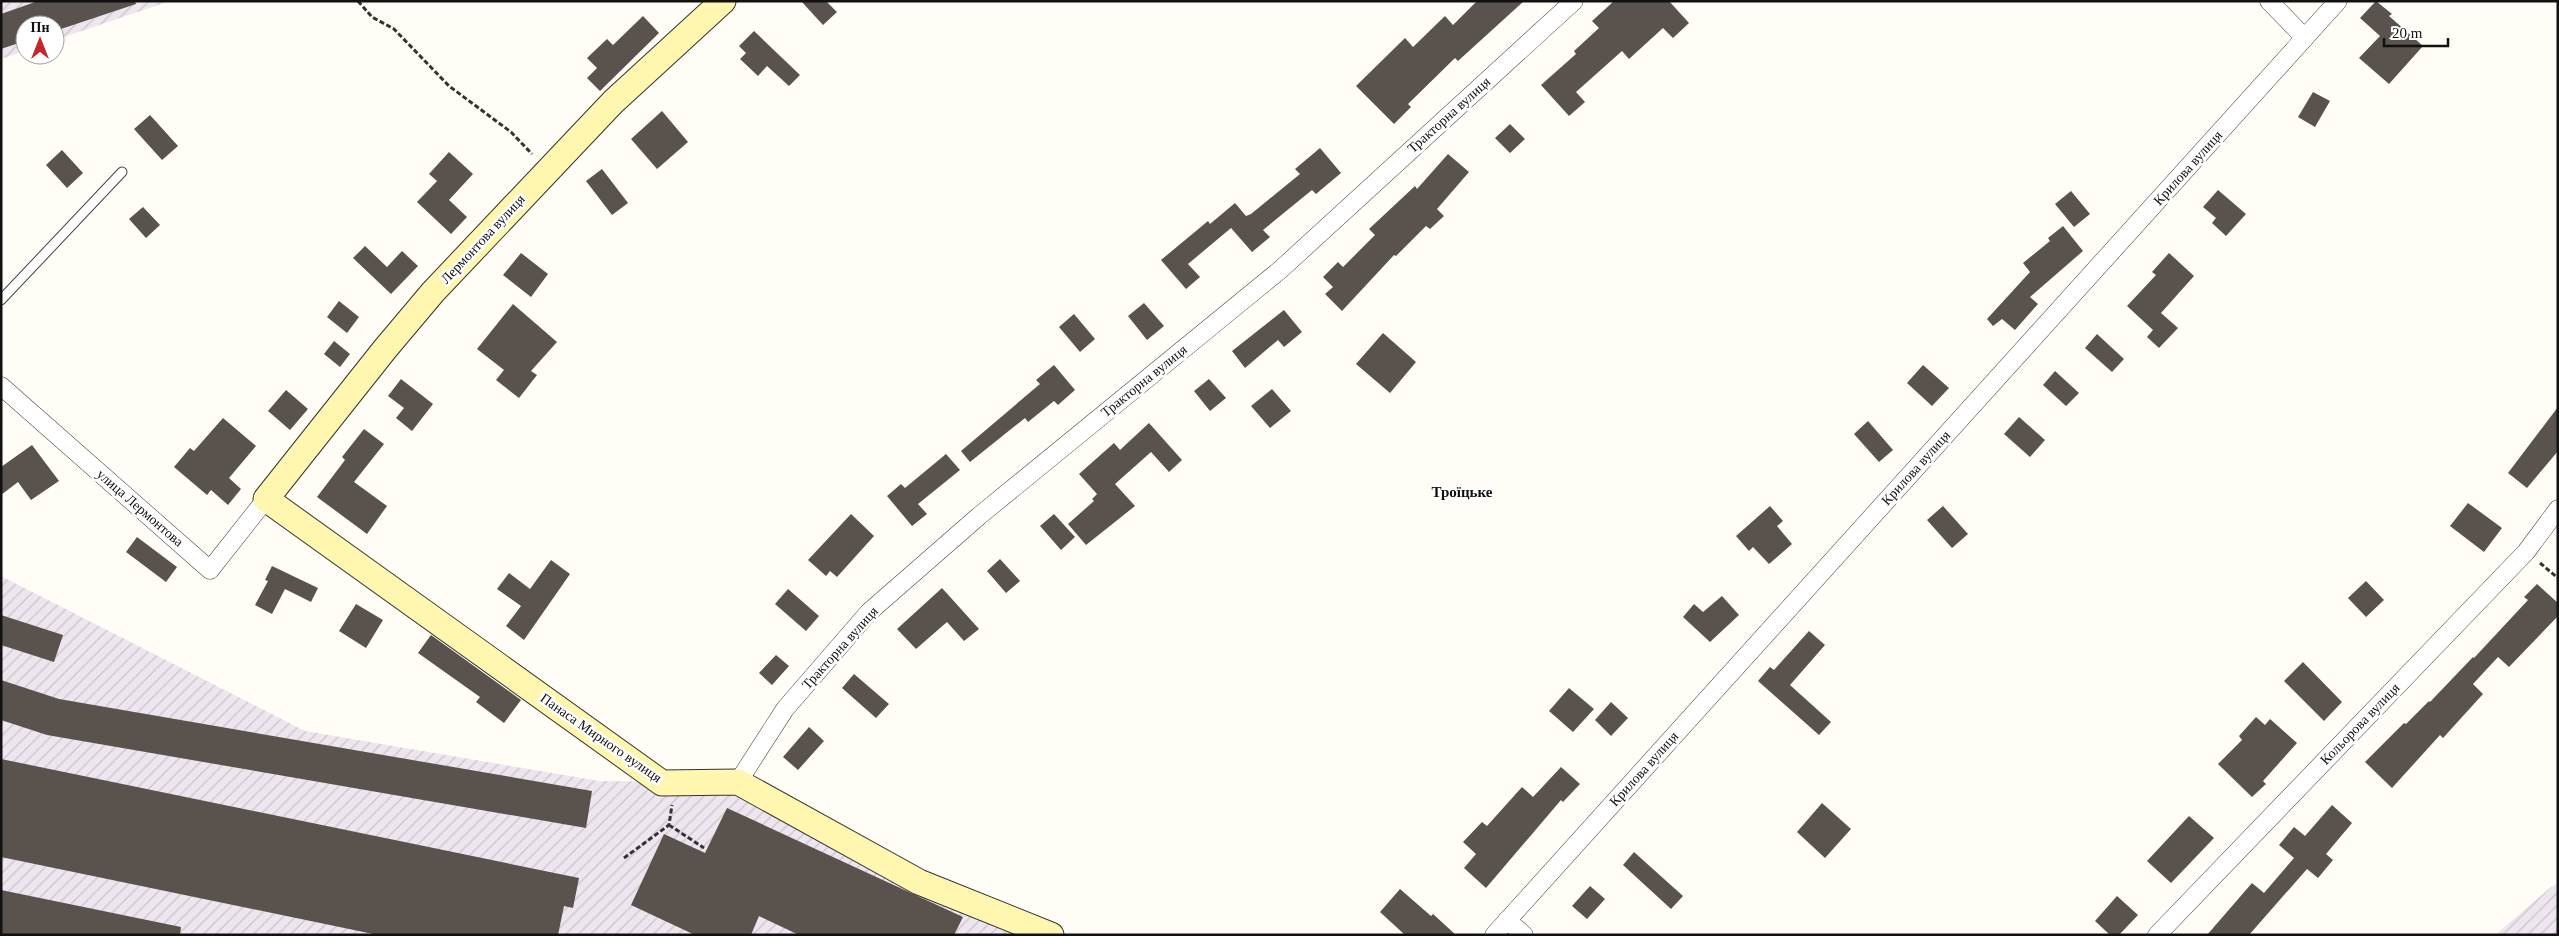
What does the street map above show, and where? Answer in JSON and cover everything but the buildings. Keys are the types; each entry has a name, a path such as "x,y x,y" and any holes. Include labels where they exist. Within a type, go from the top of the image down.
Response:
{"street":[{"name":"Лермонтова вулиця","path":"266,499 427,299 613,102 723,1"},
{"name":"Тракторна вулиця","path":"738,782 785,710 869,612 979,516 1280,270 1574,1"},
{"path":"2269,1 2305,38"},
{"name":"Крилова вулиця","path":"1494,935 2338,1"},
{"name":"улица Лермонтова","path":"1,386 210,570 266,499"},
{"name":"Панаса Мирного вулиця","path":"266,499 662,783 738,782 919,882 1051,935"},
{"name":"Кольорова вулиця","path":"2157,935 2526,552 2558,509"},
{"path":"1507,920 1524,935"}],"lane":[{"path":"1,300 122,172"}],"path":[{"path":"358,1 372,17 394,30 449,86 511,132 548,171"},
{"path":"624,858 669,826 704,848"}],"shaded area":[{"path":"1,1 170,1 65,37 65,15 15,15 15,54 1,59"},
{"path":"1,576 305,731 599,781 738,782 1051,935 1,935"},
{"path":"2558,883 2558,935 2495,935 2551,887"}],"district":[{"name":"Троїцьке","path":"1462,492"}]}
